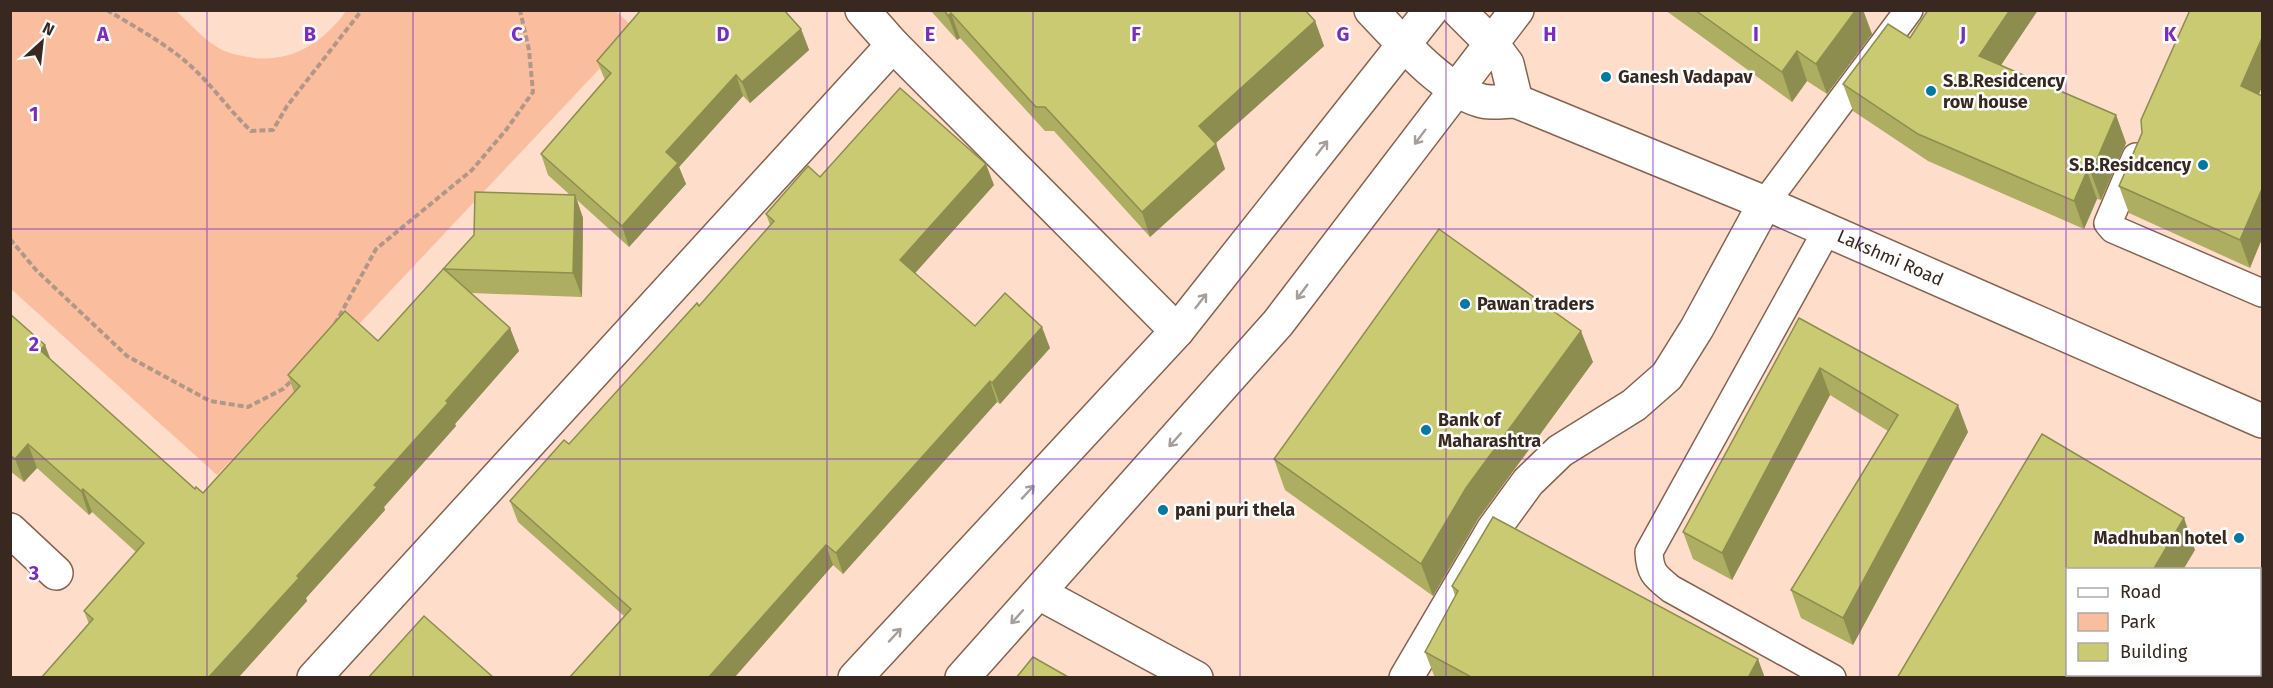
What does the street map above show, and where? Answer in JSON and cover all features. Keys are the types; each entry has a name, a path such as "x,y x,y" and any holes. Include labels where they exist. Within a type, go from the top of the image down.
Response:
{"main road":[{"path":"862,10 893,45 1178,331"},
{"name":"Lakshmi Road","path":"1371,10 1404,45 1455,90 1482,101 1516,101 1765,203 2262,421"},
{"path":"855,678 1178,331 1431,10"},
{"path":"1458,10 1492,44 1507,64 1516,101"},
{"path":"962,678 1278,323 1517,10"},
{"path":"314,678 893,45"},
{"path":"1406,678 1493,530 1528,482 1560,452 1634,405 1666,376 1697,328 1765,203"},
{"path":"10,530 56,573"},
{"path":"1039,593 1196,678"}],"lane":[{"path":"1765,203 1909,10"},
{"path":"2137,154 2109,226 2262,293"},
{"path":"1827,230 1649,552 1650,569 1671,589 1832,678"}],"path":[{"path":"107,10 143,31 194,69 229,110 251,131 273,130 287,106 362,10"},
{"path":"334,325 376,249 472,170 506,130 533,92 529,50 520,10"},
{"path":"10,239 36,270 127,356 210,401 248,407 283,389 297,375"}],"green space":[{"path":"11,11 176,11 220,49 237,55 259,58 274,58 302,50 326,34 346,11 616,11 636,30 217,475 11,289"}],"building":[{"path":"641,10 784,10 801,29 742,82 736,75 666,152 678,163 622,226 541,154 611,73 597,61"},
{"path":"944,10 1305,10 1315,21 1199,126 1216,144 1142,212 1045,107 1036,107 951,13 948,16"},
{"path":"1695,10 1856,10 1816,64 1797,51 1782,72"},
{"path":"1928,10 2010,10 1979,56 2116,115 2091,173 2087,171 2074,201 1918,134 1843,84 1888,24 1910,38"},
{"name":"S.B.Residcency","path":"2190,10 2262,10 2262,38 2241,86 2262,96 2262,189 2240,240 2119,186 2142,133 2141,120"},
{"path":"900,88 986,164 900,260 975,326 1005,293 1042,327 992,383 990,381 836,553 826,545 708,678 569,678 631,609 510,501 564,440 569,444 697,303 699,306 774,221 766,214 808,166 820,177"},
{"path":"475,192 575,195 573,273 444,269 510,328 446,401 448,403 374,485 377,487 297,576 299,578 208,678 41,678 93,619 84,611 144,543 28,444 15,459 10,455 10,314 45,345 40,350 195,489 196,487 203,493 300,386 288,375 345,311 378,341 474,235"},
{"path":"1439,229 1581,331 1466,488 1421,564 1274,459"},
{"path":"1799,318 1958,405 1843,618 1791,590 1898,415 1820,368 1722,553 1683,532"},
{"path":"2042,434 2184,518 2154,568 2066,568 2066,676 2091,676 2090,678 1897,678"},
{"path":"1493,517 1758,659 1748,678 1473,678 1425,652 1458,591 1452,586"},
{"path":"424,616 494,678 368,678"},
{"path":"1033,657 1070,678 1016,678"}],"place":[{"name":"Ganesh Vadapav","path":"1606,77"},
{"name":"S.B.Residcency row house","path":"1931,91"},
{"name":"S.B.Residcency","path":"2203,165"},
{"name":"Pawan traders","path":"1465,304"},
{"name":"Bank of Maharashtra","path":"1426,430"},
{"name":"pani puri thela","path":"1163,510"},
{"name":"Madhuban hotel","path":"2239,538"}]}
